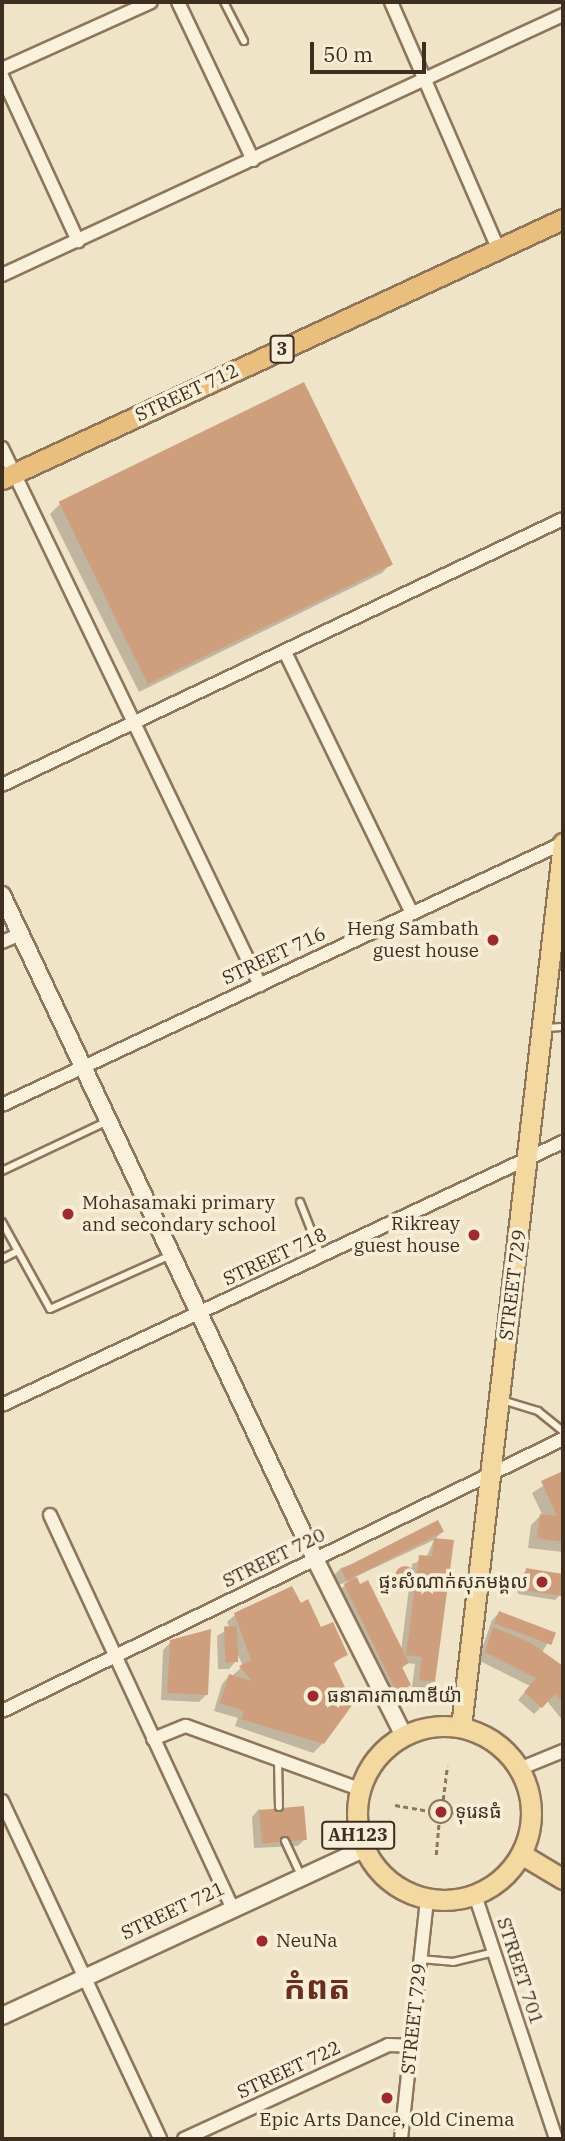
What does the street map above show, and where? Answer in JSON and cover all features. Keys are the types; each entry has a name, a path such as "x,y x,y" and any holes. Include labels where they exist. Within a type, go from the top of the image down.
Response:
{"highway":[{"name":"STREET 712","path":"8,476 563,219"}],"main road":[{"name":"STREET 729","path":"461,1727 542,1028 558,937 563,843"},
{"name":"AH123","path":"433,1726 461,1727 495,1742 519,1769 531,1815 521,1854 505,1875 475,1895 427,1899 396,1886 363,1849 356,1816 359,1789 370,1765 403,1734 433,1726"},
{"path":"521,1854 563,1879"}],"street":[{"path":"2,69 151,2"},
{"path":"178,2 253,160"},
{"path":"391,2 498,248"},
{"path":"2,275 563,15"},
{"path":"2,76 78,241"},
{"path":"2,448 8,476 137,725 260,985"},
{"path":"2,785 137,725 563,519"},
{"path":"286,654 412,914"},
{"name":"STREET 716","path":"2,1105 563,843"},
{"path":"2,895 315,1559 403,1734"},
{"path":"2,942 21,933"},
{"name":"STREET 718","path":"2,1405 563,1142"},
{"name":"STREET 720","path":"2,1711 563,1439"},
{"path":"50,1515 232,1907"},
{"path":"153,1739 186,1726 359,1789"},
{"path":"519,1769 563,1751"},
{"path":"2,1801 160,2139"},
{"name":"STREET 721","path":"2,2016 232,1907 363,1849"},
{"name":"STREET 701","path":"475,1895 556,2139"},
{"name":"STREET 729","path":"401,2139 427,1899"},
{"name":"STREET 722","path":"184,2139 388,2045 411,2046"}],"lane":[{"path":"224,2 244,41"},
{"path":"542,1028 563,1027"},
{"path":"2,1171 108,1121"},
{"path":"300,1202 321,1256"},
{"path":"2,1222 16,1252 50,1309 170,1255"},
{"path":"2,1259 16,1252"},
{"path":"500,1400 538,1411 563,1431"},
{"path":"278,1759 279,1807"},
{"path":"285,1840 301,1876"},
{"path":"420,1959 453,1962 494,1952"}],"path":[{"path":"447,1766 443,1800 453,1813 485,1817"},
{"path":"429,1811 435,1801 443,1800"},
{"path":"395,1805 429,1811 439,1824 436,1855"},
{"path":"439,1824 448,1821 453,1813"}],"building":[{"path":"304,382 393,564 148,684 59,502"},
{"path":"563,1471 563,1542 537,1538 540,1514 557,1516 541,1481"},
{"path":"438,1520 444,1532 347,1581 341,1569"},
{"path":"434,1538 454,1540 435,1682 419,1680 422,1657 406,1655 419,1555 432,1556"},
{"path":"405,1566 412,1569 415,1576 412,1583 405,1586 398,1583 395,1576 398,1569"},
{"name":"ផ្ទះសំណាក់សុភមង្គល","path":"526,1568 563,1574 562,1596 523,1590 519,1574 525,1575"},
{"path":"357,1577 360,1584 368,1580 409,1663 402,1667 411,1685 397,1693 344,1584"},
{"path":"292,1586 301,1603 308,1599 321,1627 333,1622 348,1655 333,1662 353,1704 324,1744 241,1719 244,1711 220,1703 229,1674 252,1681 239,1666 251,1660 234,1613"},
{"path":"499,1611 556,1633 551,1645 494,1623"},
{"path":"224,1626 237,1626 238,1662 225,1662"},
{"path":"493,1627 531,1643 563,1666 563,1704 555,1694 542,1708 524,1692 536,1678 485,1652"},
{"path":"211,1629 208,1695 167,1693 170,1640"},
{"path":"304,1806 307,1840 262,1844 259,1810"}],"place":[{"name":"Heng Sambath guest house","path":"493,940"},
{"name":"Mohasamaki primary and secondary school","path":"68,1214"},
{"name":"Rikreay guest house","path":"474,1235"},
{"name":"ផ្ទះសំណាក់សុភមង្គល","path":"542,1582"},
{"name":"ធនាគារកាណាឌីយ៉ា","path":"313,1696"},
{"name":"ទុរេនធំ","path":"441,1812"},
{"name":"NeuNa","path":"262,1941"},
{"name":"Epic Arts Dance, Old Cinema","path":"387,2098"}],"district":[{"name":"កំពត","path":"317,1987"}]}
